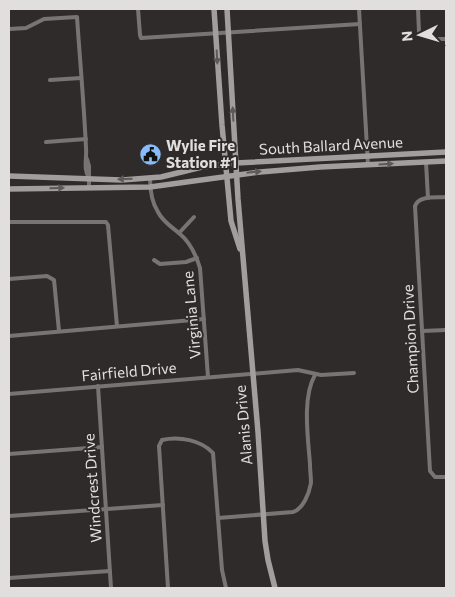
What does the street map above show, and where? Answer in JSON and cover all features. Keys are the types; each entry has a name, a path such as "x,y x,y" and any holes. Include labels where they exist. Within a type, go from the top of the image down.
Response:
{"main road":[{"name":"Alanis Drive","path":"214,9 231,221 243,258"},
{"name":"Alanis Drive","path":"227,9 236,163 263,514 268,560 275,588"},
{"name":"South Ballard Avenue","path":"9,176 122,180 150,178 236,163 446,152"},
{"name":"South Ballard Avenue","path":"9,189 150,187 237,174 446,160"}],"street":[{"path":"138,9 141,38 360,24"},
{"path":"360,9 368,165"},
{"path":"418,9 419,32 432,39 446,39"},
{"path":"9,29 26,28 44,20 77,17 87,160 90,174 89,188"},
{"path":"50,80 81,78"},
{"path":"46,142 86,139"},
{"path":"426,162 428,198 446,197"},
{"name":"Virginia Lane","path":"150,178 153,202 157,211 163,220 180,233 193,248 200,268 208,377"},
{"name":"Champion Drive","path":"428,198 417,201 414,206 430,471 437,478 446,477"},
{"path":"180,233 194,218"},
{"path":"9,222 106,222 108,225 117,326"},
{"path":"154,260 160,264 186,262 197,258"},
{"path":"9,279 47,276 52,278 56,285 59,331"},
{"path":"9,336 204,319"},
{"path":"422,331 446,330"},
{"name":"Fairfield Drive","path":"9,394 298,370 315,374 354,373"},
{"path":"218,518 296,512 306,499 311,483 308,408 311,382 315,374"},
{"name":"Windcrest Drive","path":"98,386 111,588"},
{"path":"168,588 159,446 162,440 168,439 193,441 212,451 214,456 222,570 226,588"},
{"path":"9,454 102,447"},
{"path":"9,516 163,505"},
{"path":"9,578 110,571"}],"place":[{"name":"Wylie Fire Station #1","path":"150,155"}]}
